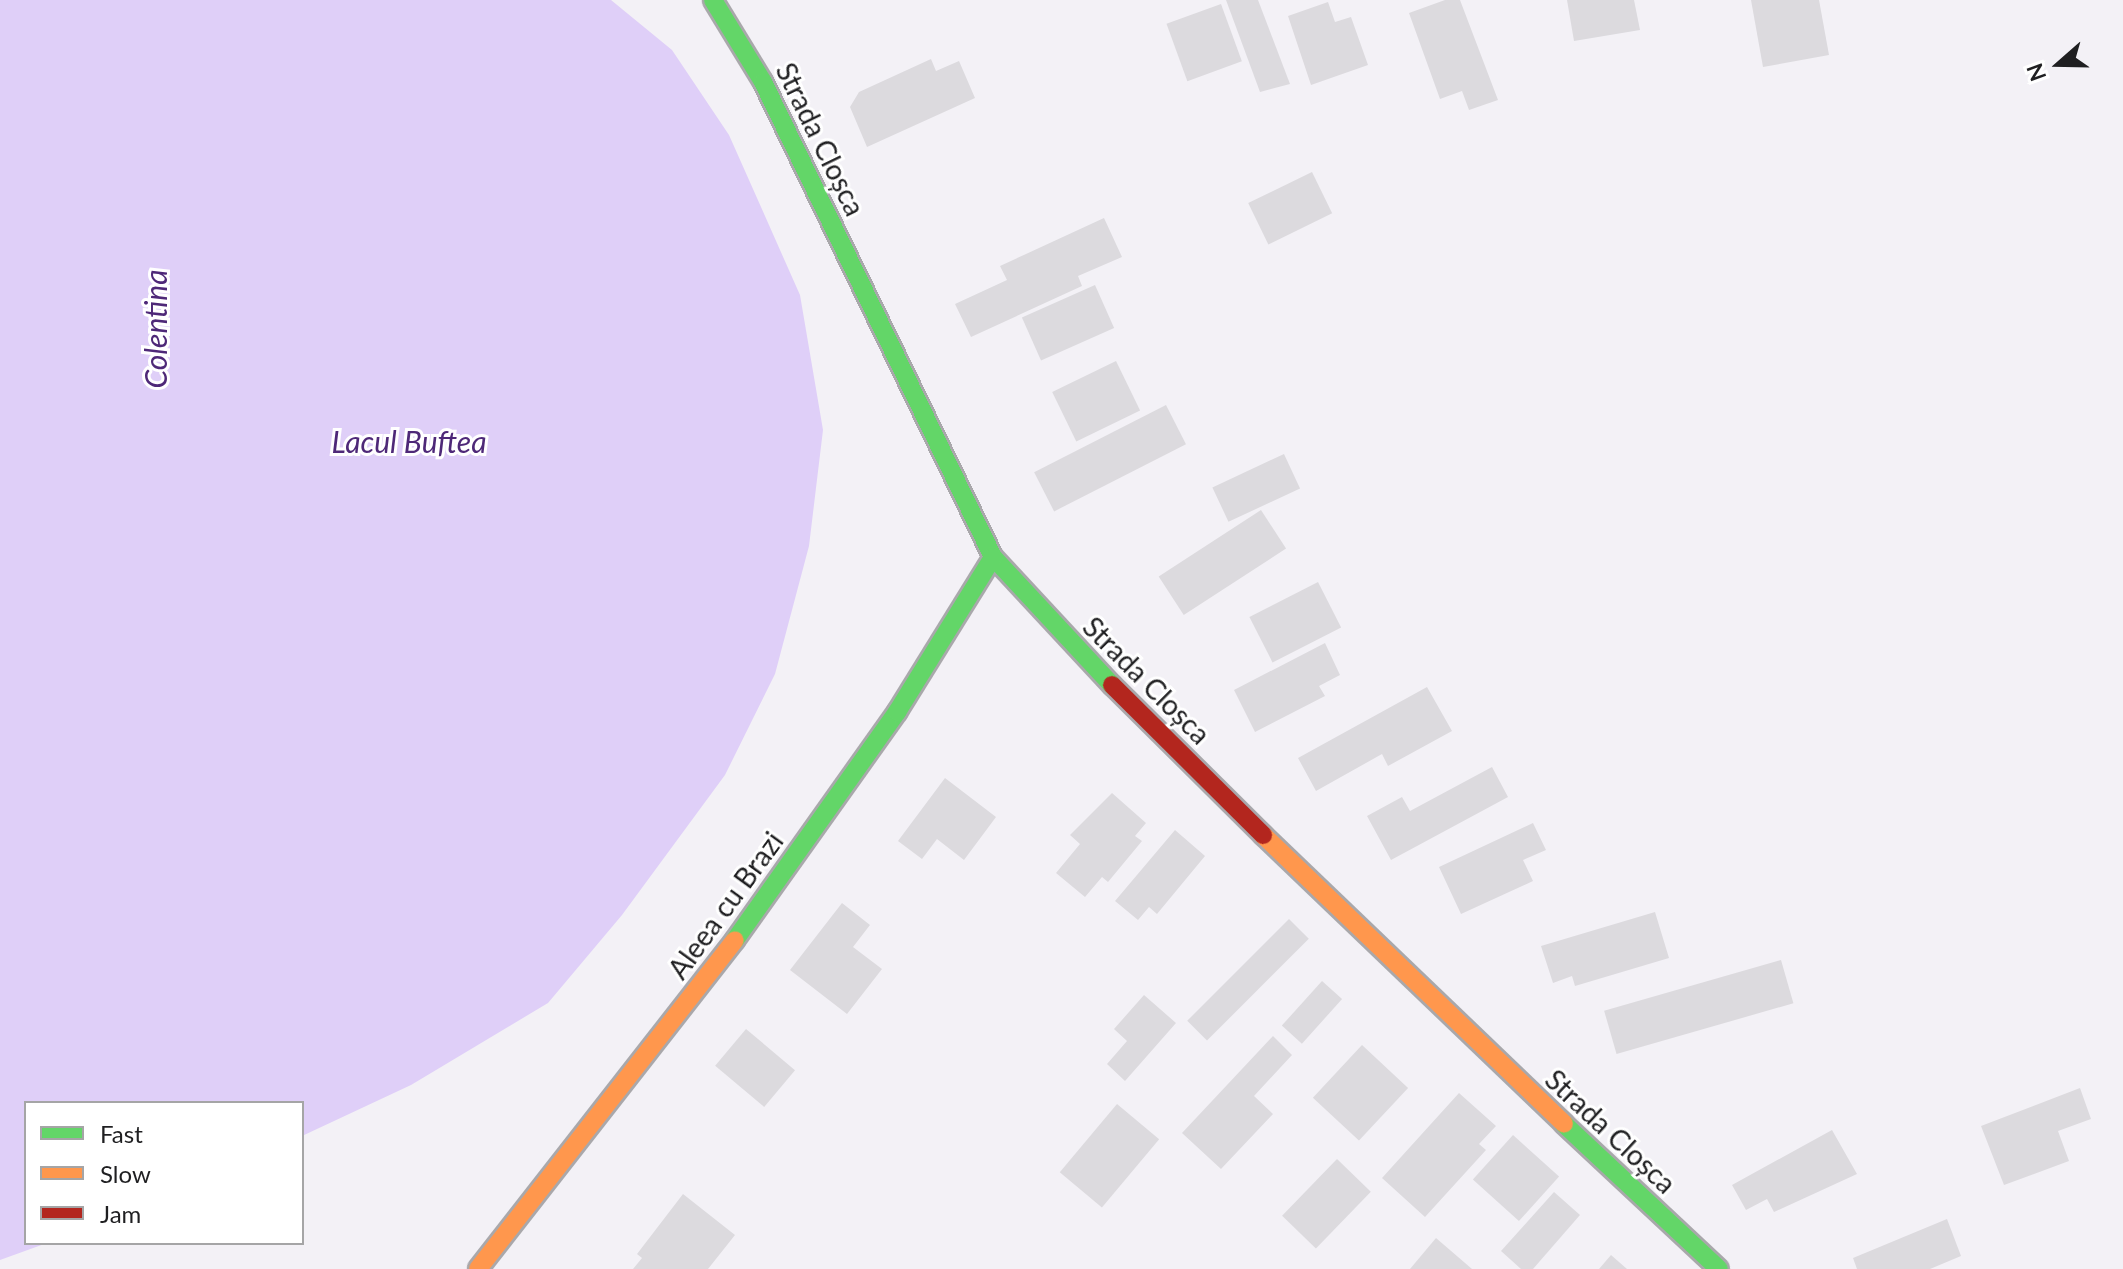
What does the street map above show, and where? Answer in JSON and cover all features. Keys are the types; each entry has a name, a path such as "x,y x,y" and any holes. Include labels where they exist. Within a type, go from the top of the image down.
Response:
{"street":[{"name":"Strada Cloșca","path":"713,0 763,82 993,557 1066,640 1390,960 1719,1269"},
{"name":"Aleea cu Brazi","path":"478,1269 722,959 897,712 993,557"}],"water":[{"name":"Lacul Buftea","path":"0,0 611,0 672,50 729,135 800,295 823,430 809,546 775,674 725,775 622,915 548,1003 411,1085 304,1135 304,1101 24,1101 24,1245 41,1245 0,1260"}],"building":[{"path":"1226,0 1258,0 1290,84 1260,92"},
{"path":"1445,0 1460,0 1498,100 1469,110 1462,91 1440,99 1409,13"},
{"path":"1567,0 1634,0 1640,30 1574,41"},
{"path":"1751,0 1819,0 1829,55 1763,67"},
{"path":"1328,2 1335,22 1351,17 1368,65 1311,85 1288,16"},
{"path":"1221,4 1242,61 1187,81 1166,24"},
{"path":"931,59 936,71 959,61 975,98 867,147 850,107 859,92"},
{"path":"1312,172 1332,213 1268,244 1248,203"},
{"path":"1104,218 1122,257 1078,276 1082,286 971,337 955,304 1007,280 1000,266"},
{"path":"1095,285 1114,328 1041,360 1022,318"},
{"path":"1116,361 1140,410 1076,442 1052,392"},
{"path":"1166,405 1186,444 1054,511 1034,472"},
{"path":"1284,454 1300,488 1228,522 1212,487"},
{"path":"1261,510 1286,549 1184,615 1159,576"},
{"path":"1318,582 1341,627 1273,662 1249,617"},
{"path":"1325,643 1340,675 1319,686 1325,696 1255,732 1234,690"},
{"path":"1427,687 1452,731 1388,766 1382,754 1316,791 1298,758"},
{"path":"1492,767 1508,797 1391,860 1367,816 1402,797 1410,811"},
{"path":"945,778 996,817 964,860 937,839 922,859 898,841"},
{"path":"1112,793 1146,823 1135,836 1142,841 1108,882 1102,877 1085,897 1056,873 1080,844 1070,835"},
{"path":"1533,823 1546,850 1523,860 1533,881 1461,914 1439,867"},
{"path":"1175,830 1205,856 1157,914 1149,907 1138,920 1115,901"},
{"path":"842,903 870,925 853,947 882,969 847,1014 790,970"},
{"path":"1655,912 1669,958 1575,986 1572,976 1553,983 1541,946"},
{"path":"1289,919 1309,939 1207,1041 1187,1021"},
{"path":"1781,960 1793,1003 1617,1054 1604,1011"},
{"path":"1322,981 1342,999 1302,1044 1282,1026"},
{"path":"1144,995 1176,1023 1125,1081 1107,1064 1127,1041 1114,1029"},
{"path":"746,1029 795,1070 764,1107 715,1066"},
{"path":"1273,1036 1292,1055 1254,1096 1273,1114 1221,1169 1182,1133"},
{"path":"1362,1045 1408,1088 1359,1141 1313,1098"},
{"path":"2080,1088 2091,1119 2058,1131 2069,1161 2004,1185 1981,1126"},
{"path":"1459,1093 1496,1126 1479,1144 1486,1150 1425,1217 1382,1178"},
{"path":"1117,1104 1159,1139 1102,1208 1060,1172"},
{"path":"1832,1130 1857,1174 1774,1212 1767,1199 1746,1210 1732,1185"},
{"path":"1513,1135 1559,1176 1519,1221 1473,1180"},
{"path":"1337,1159 1371,1192 1316,1248 1282,1216"},
{"path":"1554,1192 1580,1215 1533,1269 1521,1269 1501,1251"},
{"path":"683,1194 735,1235 708,1269 633,1269 642,1258 637,1254"},
{"path":"1947,1219 1961,1256 1930,1269 1857,1269 1853,1258"},
{"path":"1436,1238 1472,1269 1410,1269"},
{"path":"1611,1255 1627,1269 1599,1269"}],"traffic: fast":[{"path":"713,0 763,82 993,557 1112,685"},
{"path":"735,940 897,712 993,557"},
{"path":"1564,1124 1719,1269"}],"traffic: slow":[{"path":"1263,835 1564,1124"},
{"path":"478,1269 735,940"}],"traffic: jam":[{"path":"1112,685 1263,835"}],"water label":[{"name":"Colentina","path":"155,329"}]}
